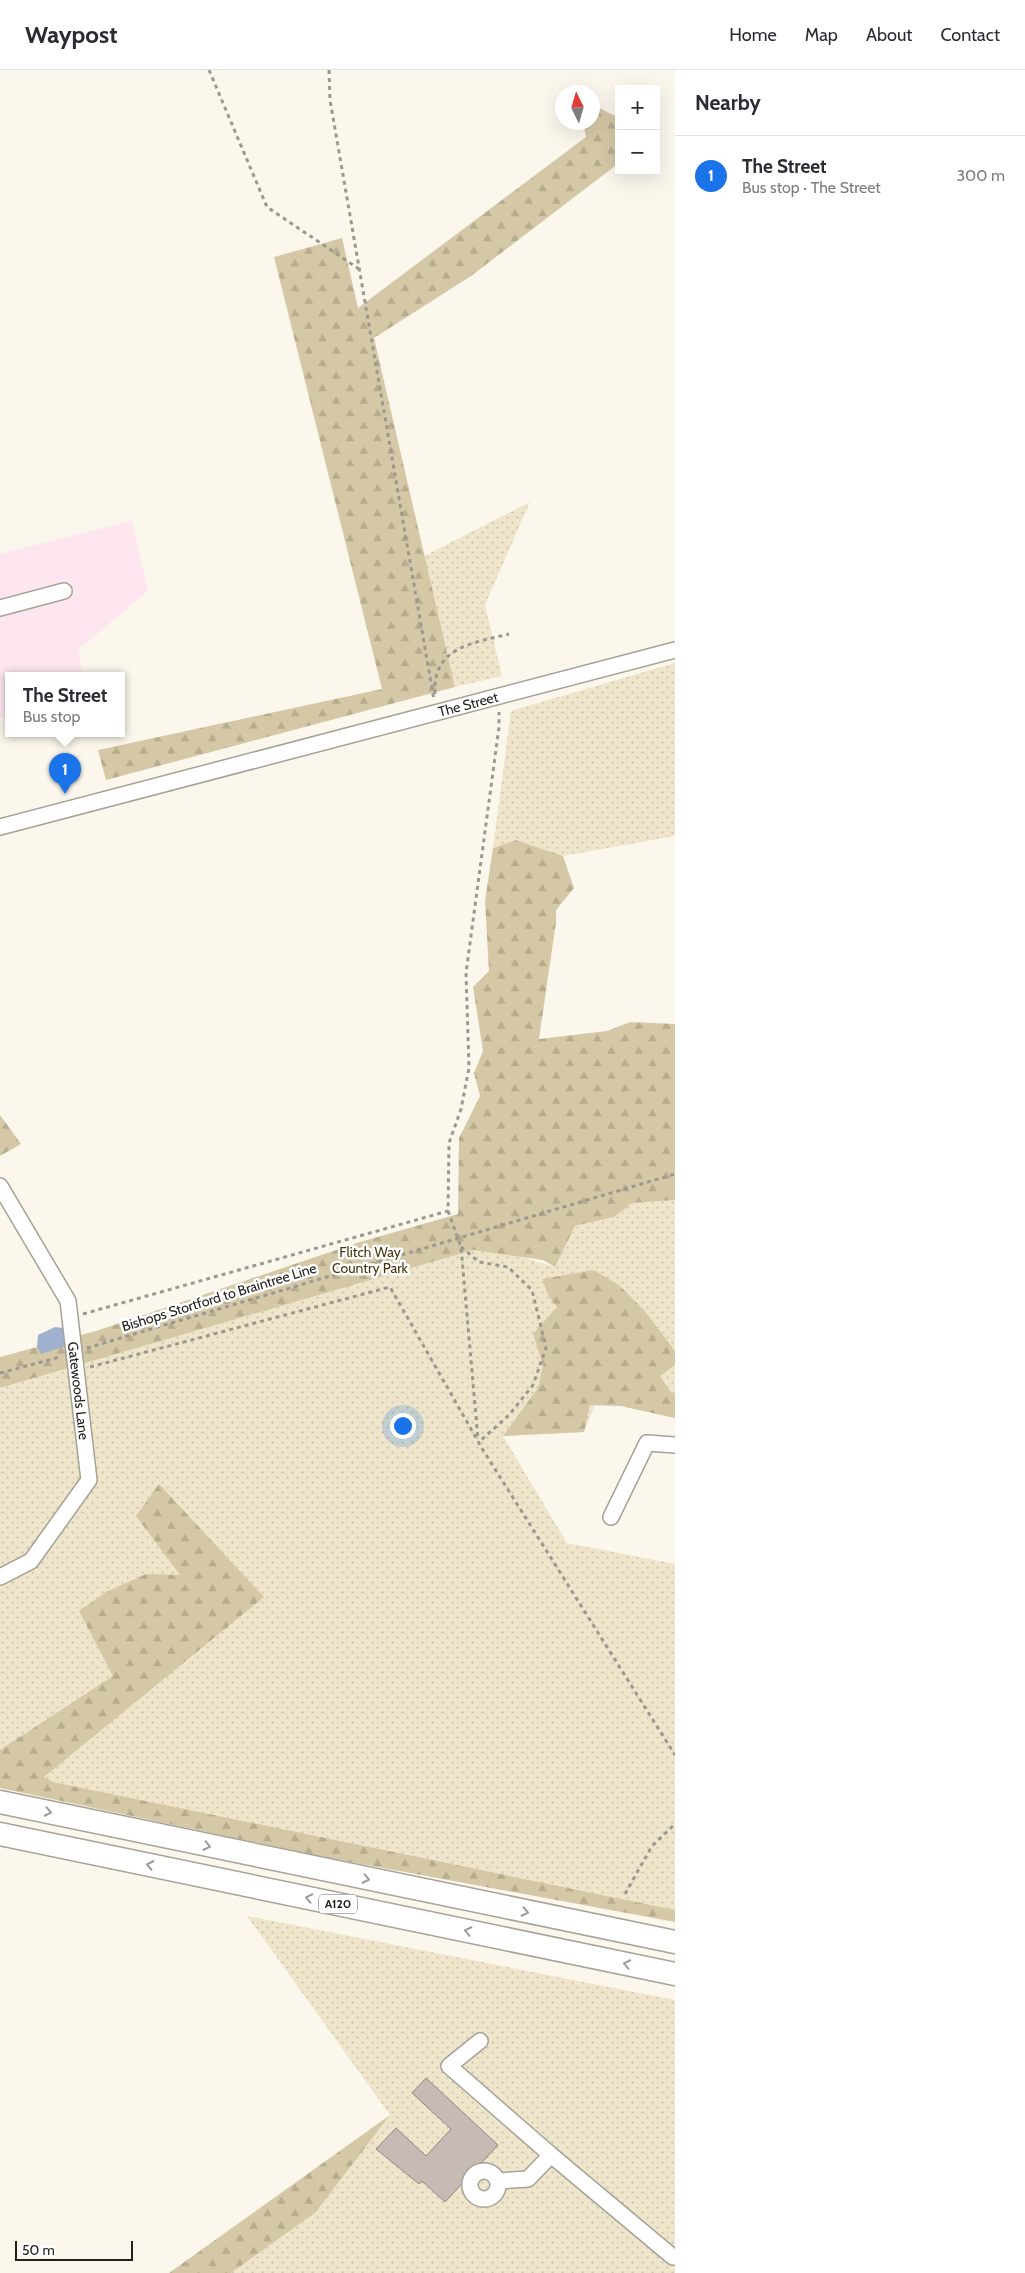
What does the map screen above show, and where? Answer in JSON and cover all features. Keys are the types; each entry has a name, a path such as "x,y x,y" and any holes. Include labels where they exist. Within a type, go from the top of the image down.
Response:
{"highway":[{"name":"A120","path":"0,1802 675,1942"},
{"name":"A120","path":"0,1834 675,1974"}],"street":[{"path":"0,608 64,591"},
{"name":"The Street","path":"0,827 675,650"},
{"name":"Gatewoods Lane","path":"0,1186 68,1301 88,1480 31,1561 0,1577"},
{"path":"611,1517 647,1443 675,1445"},
{"path":"480,2041 449,2066 674,2258"},
{"path":"498,2182 528,2179 551,2155"}],"path":[{"path":"209,70 267,206 360,269"},
{"path":"329,70 330,100 436,712"},
{"path":"436,712 434,682 440,664 451,653 468,644 509,634"},
{"path":"478,1442 460,1247 448,1211 450,1143 461,1109 469,1068 466,973 499,727 499,696"},
{"name":"Bishops Stortford to Braintree Line","path":"0,1373 675,1174"},
{"path":"70,1318 448,1211"},
{"path":"460,1247 479,1262 508,1267 532,1290 546,1348 533,1385 509,1415 478,1442"},
{"path":"76,1370 390,1287 478,1442 675,1755"},
{"path":"625,1894 652,1846 675,1824"}],"shaded area":[{"path":"530,502 485,605 502,676 455,687 424,556"},
{"path":"132,521 148,591 79,649 82,672 5,672 5,717 0,718 0,554"},
{"path":"675,663 675,836 563,856 516,840 493,848 511,711"},
{"path":"675,1200 675,1418 621,1406 595,1405 584,1432 503,1436 567,1543 675,1564 675,1916 53,1782 0,1757 0,1388 473,1250 519,1256 555,1267 575,1226 614,1217 630,1203"},
{"path":"247,1916 675,2000 675,2273 231,2273 316,2212 390,2115"}],"green space":[{"path":"600,108 615,116 615,166 471,276 374,338 455,687 106,780 98,750 382,689 274,257 342,238 358,308 586,137 584,130 600,130"},
{"name":"Flitch Way Country Park","path":"516,840 563,856 574,888 556,910 556,922 539,1039 607,1031 630,1022 675,1024 675,1200 632,1203 614,1217 575,1226 555,1267 543,1260 473,1250 0,1388 0,1357 96,1331 360,1242 458,1214 459,1138 480,1096 474,1073 483,1051 473,987 489,971 485,901 493,848"},
{"path":"0,1115 21,1144 0,1156"},
{"path":"594,1270 619,1285 644,1310 675,1351 675,1365 660,1376 672,1394 675,1393 675,1418 621,1406 590,1405 584,1432 503,1436 538,1388 543,1365 533,1334 557,1307 549,1297 542,1279"},
{"path":"159,1484 264,1597 44,1777 53,1782 675,1910 675,1922 324,1857 0,1788 0,1750 113,1676 79,1611 106,1592 146,1574 180,1575 136,1516"},
{"path":"390,2115 316,2212 231,2273 169,2273"}],"water":[{"path":"55,1327 64,1328 69,1345 41,1354 37,1347 38,1335"}],"building":[{"path":"426,2078 498,2145 445,2202 422,2181 419,2184 376,2149 396,2128 426,2156 451,2129 412,2093"}],"place":[{"name":"The Street","path":"65,794"}]}
